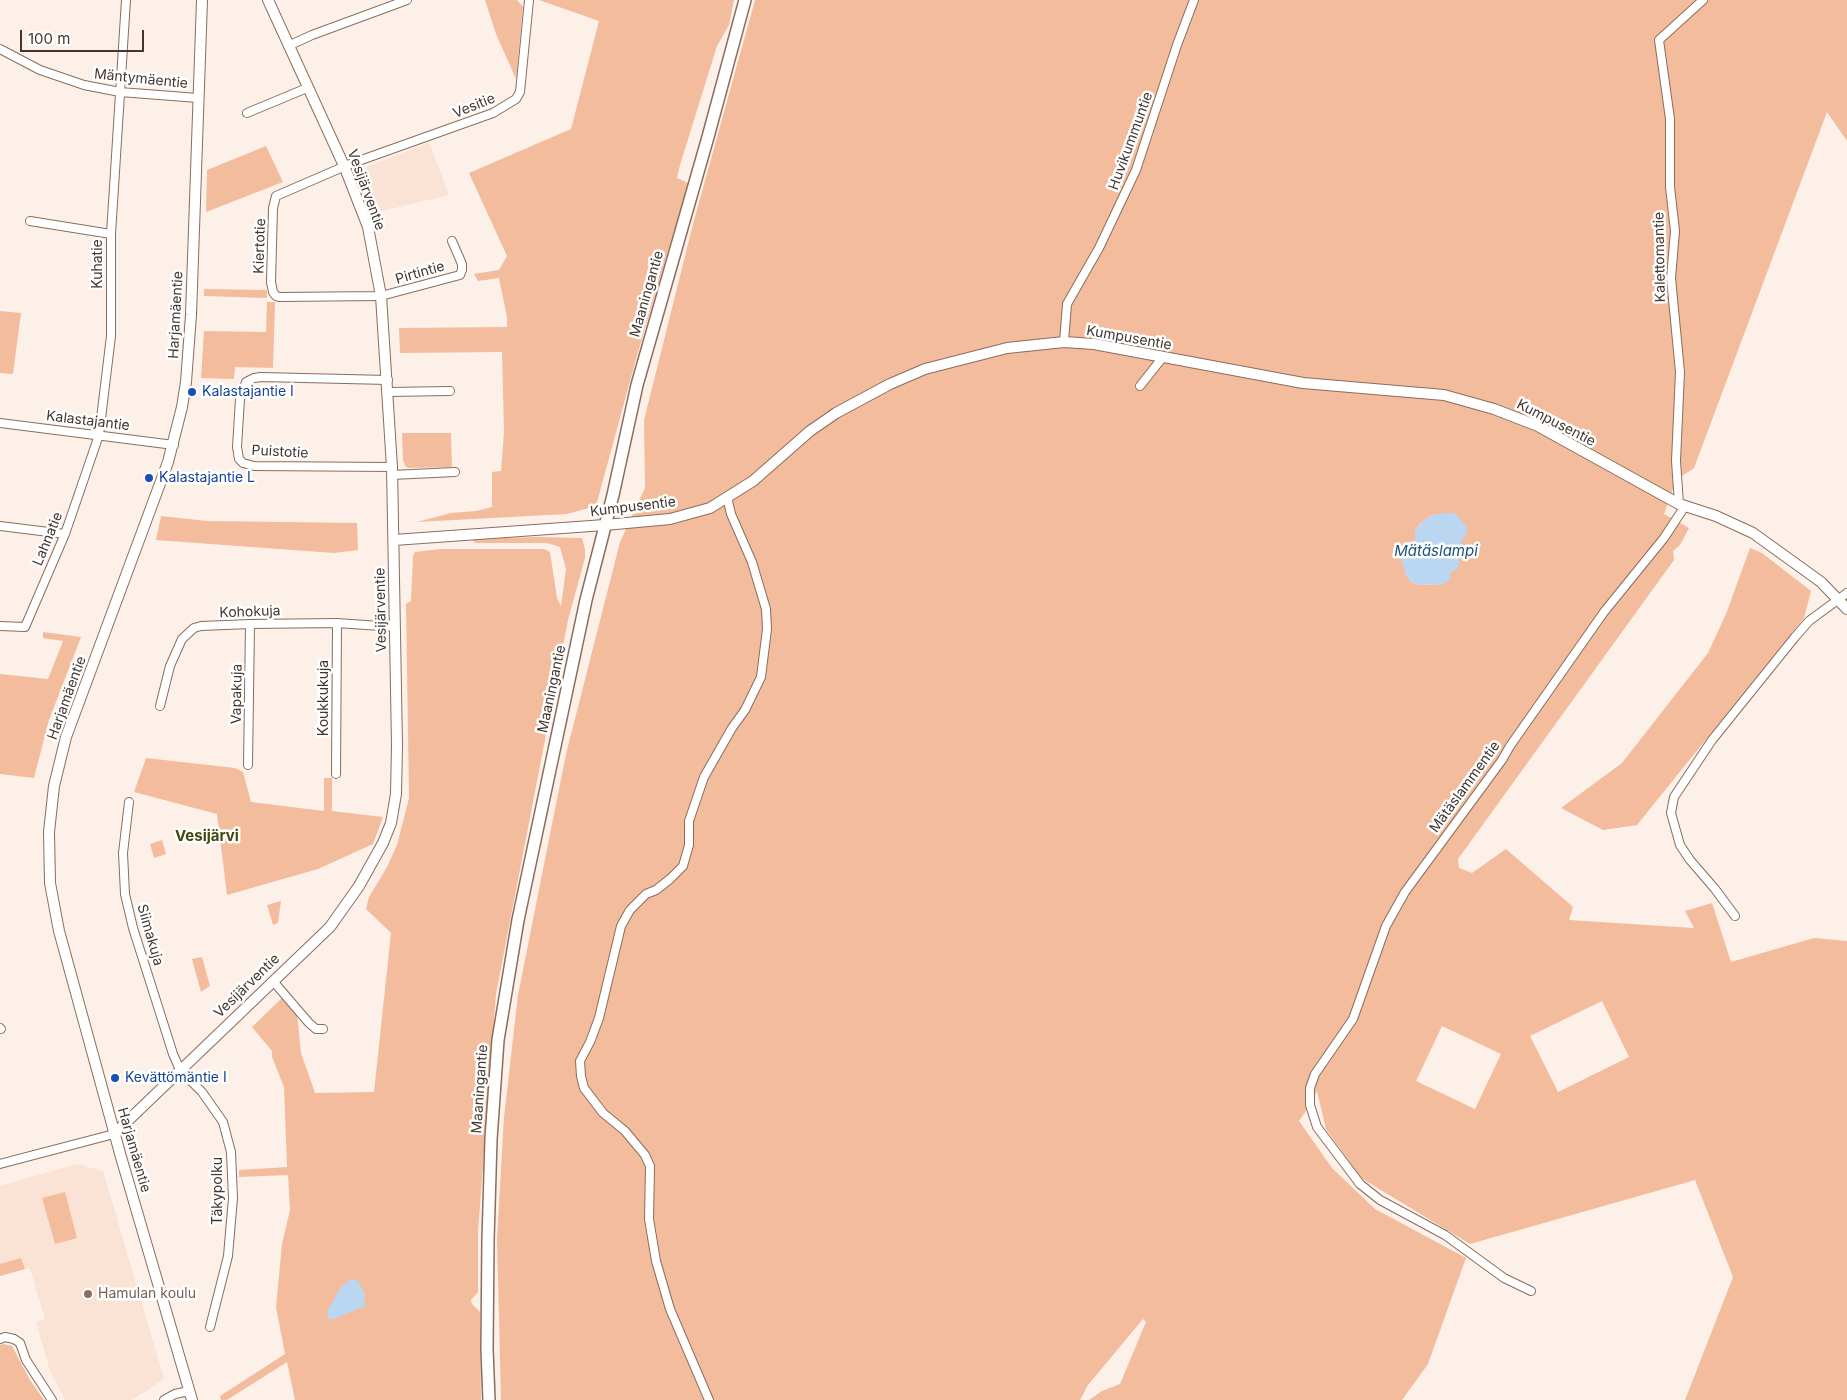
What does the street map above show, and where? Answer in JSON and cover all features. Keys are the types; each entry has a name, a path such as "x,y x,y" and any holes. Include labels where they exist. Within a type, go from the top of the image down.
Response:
{"main road":[{"name":"Maaningantie","path":"489,1400 487,1349 488,1240 492,1139 498,1040 518,920 586,600 637,385 745,0"}],"street":[{"name":"Kuhatie","path":"99,435 111,336 111,234 126,0"},
{"name":"Harjamäentie","path":"190,1395 114,1134 59,931 50,883 49,832 54,786 66,737 174,445 186,382 202,0"},
{"name":"Vesijärventie","path":"114,1134 330,927 359,886 383,842 391,823 396,794 397,746 392,471 388,380 381,296 368,227 346,168 307,88 268,0"},
{"path":"288,46 312,35 407,0"},
{"name":"Vesitie","path":"346,168 350,164 493,113 516,99 520,92 529,0"},
{"name":"Huvikummuntie","path":"1064,342 1067,304 1099,248 1136,170 1177,45 1194,0"},
{"name":"Kalettomantie","path":"1682,505 1676,461 1680,372 1671,278 1675,231 1670,187 1670,119 1659,40 1703,0"},
{"name":"Mäntymäentie","path":"0,49 40,70 84,85 120,92 198,98"},
{"path":"247,113 307,88"},
{"name":"Kiertotie","path":"346,168 276,196 273,208 271,282 273,292 279,297 381,296"},
{"path":"30,221 111,234"},
{"name":"Pirtintie","path":"381,296 460,275 462,264 452,241"},
{"name":"Kumpusentie","path":"394,540 670,519 710,508 753,481 810,431 836,413 890,384 925,370 1007,348 1064,342 1094,344 1303,383 1444,395 1494,409 1538,426 1682,505 1716,516 1753,533 1843,596 1847,609"},
{"path":"1140,386 1163,357"},
{"name":"Puistotie","path":"388,380 254,378 246,382 240,398 237,447 239,458 244,463 254,466 392,471"},
{"path":"388,392 450,391"},
{"name":"Kalastajantie","path":"0,423 174,445"},
{"name":"Lahnatie","path":"0,626 25,627 65,534 99,435"},
{"path":"392,471 455,472"},
{"path":"709,1400 670,1309 658,1270 649,1219 650,1166 645,1155 625,1131 603,1113 584,1088 580,1061 599,1018 621,926 630,910 646,894 663,884 683,866 689,845 689,821 704,777 732,728 745,710 761,676 768,630 766,609 752,562 731,514 727,497"},
{"name":"Mätäslammentie","path":"1532,1291 1504,1278 1445,1235 1380,1200 1360,1184 1317,1128 1310,1105 1310,1088 1315,1074 1353,1019 1386,926 1405,892 1502,760 1604,612 1664,538 1682,505"},
{"path":"0,526 65,534"},
{"path":"1735,916 1680,845 1671,812 1674,797 1712,740 1795,637 1809,621 1843,596"},
{"name":"Kohokuja","path":"160,706 170,666 182,638 194,628 250,624 337,623 395,627"},
{"name":"Koukkukuja","path":"336,774 337,623"},
{"name":"Vapakuja","path":"248,765 250,624"},
{"name":"Siimakuja","path":"130,802 126,822 124,853 125,894 173,1054 180,1070"},
{"path":"273,980 308,1023 316,1029 323,1030"},
{"name":"Täkypolku","path":"180,1070 202,1092 223,1122 231,1152 233,1198 228,1256 210,1326"},
{"path":"0,1164 114,1134"},
{"path":"0,1339 5,1337 20,1343 26,1360 52,1400"},
{"path":"164,1400 175,1394 190,1395"}],"shaded area":[{"path":"485,0 517,0 523,7 516,79 496,34"},
{"path":"539,0 734,0 729,25 717,46 680,165 677,178 688,183 636,359 596,506 567,514 417,522 451,513 476,511 492,507 492,472 501,471 504,432 502,352 400,353 399,328 507,327 507,317 499,278 478,281 474,274 499,270 507,256 469,173 571,129 599,21"},
{"path":"755,0 1847,0 1847,141 1827,112 1694,468 1676,480 1664,514 1689,528 1680,545 1673,551 1674,560 1458,859 1459,868 1472,873 1506,849 1573,907 1569,920 1694,928 1685,911 1712,903 1731,962 1814,938 1847,941 1847,1400 1685,1400 1733,1277 1695,1180 1470,1244 1361,1178 1326,1129 1317,1091 1299,1121 1332,1168 1375,1209 1466,1258 1428,1364 1402,1400 1089,1400 1102,1391 1120,1384 1146,1322 1143,1319 1088,1385 1080,1400 501,1400 497,1239 504,1117 518,995 566,754 620,542 645,488 644,420 693,224","holes":["1439,514 1444,584 1419,585 1411,582 1401,558 1412,547 1415,540 1415,531 1419,524 1432,515","1602,1001 1629,1057 1558,1092 1530,1036","1442,1026 1501,1054 1475,1109 1416,1081"]},
{"path":"429,143 449,195 378,212 363,176 368,166"},
{"path":"266,146 283,182 206,212 207,170"},
{"path":"204,289 267,290 267,298 204,296"},
{"path":"267,302 275,302 273,368 235,367 234,379 201,378 204,331 266,332"},
{"path":"0,311 21,313 13,374 0,373"},
{"path":"402,433 451,433 452,467 408,468 405,466"},
{"path":"161,516 207,521 357,523 358,550 334,553 156,540"},
{"path":"582,538 585,558 568,620 496,994 478,1231 478,1292 471,1300 472,1304 480,1312 481,1400 295,1400 287,1362 227,1400 221,1400 220,1396 285,1354 276,1307 282,1244 290,1210 288,1175 239,1177 239,1170 287,1167 284,1087 272,1057 272,1051 252,1027 282,998 297,1014 301,1053 315,1093 374,1092 391,933 366,909 369,897 387,867 397,845 409,798 406,604 411,601 413,556 415,552 441,549 544,549 550,552 557,598 561,606 566,569 560,547 547,543 475,543 472,539"},
{"path":"1750,548 1762,553 1811,591 1804,618 1637,825 1603,830 1561,808 1622,763 1708,653 1726,614"},
{"path":"43,632 81,637 49,720 34,778 0,774 0,674 48,679 63,641 43,638"},
{"path":"146,758 235,768 243,772 251,802 324,811 324,778 332,778 332,811 383,817 373,844 318,869 227,895 217,814 134,792"},
{"path":"162,840 166,854 154,858 150,844"},
{"path":"281,901 278,923 273,925 267,905"},
{"path":"202,957 210,986 201,992 192,959"},
{"name":"Hamulan koulu","path":"77,1164 103,1171 164,1379 132,1400 65,1400 50,1371 36,1322 45,1319 30,1268 0,1276 0,1186"},
{"path":"65,1192 77,1238 55,1244 42,1198"},
{"path":"21,1258 25,1269 0,1276 0,1264"},
{"path":"0,1345 12,1346 30,1380 44,1400 0,1400"}],"water":[{"name":"Mätäslampi","path":"1455,513 1467,527 1466,535 1461,541 1464,548 1460,553 1458,569 1451,572 1450,580 1444,584 1419,585 1411,582 1406,576 1401,558 1412,547 1415,540 1415,531 1419,524 1432,515"},
{"path":"351,1279 358,1281 364,1292 365,1306 334,1319 328,1319 327,1312 340,1288"}],"place":[{"name":"Kalastajantie I","path":"192,392"},
{"name":"Kalastajantie L","path":"149,478"},
{"name":"Kevättömäntie I","path":"115,1078"},
{"name":"Hamulan koulu","path":"88,1294"}],"district":[{"name":"Vesijärvi","path":"207,836"}]}
